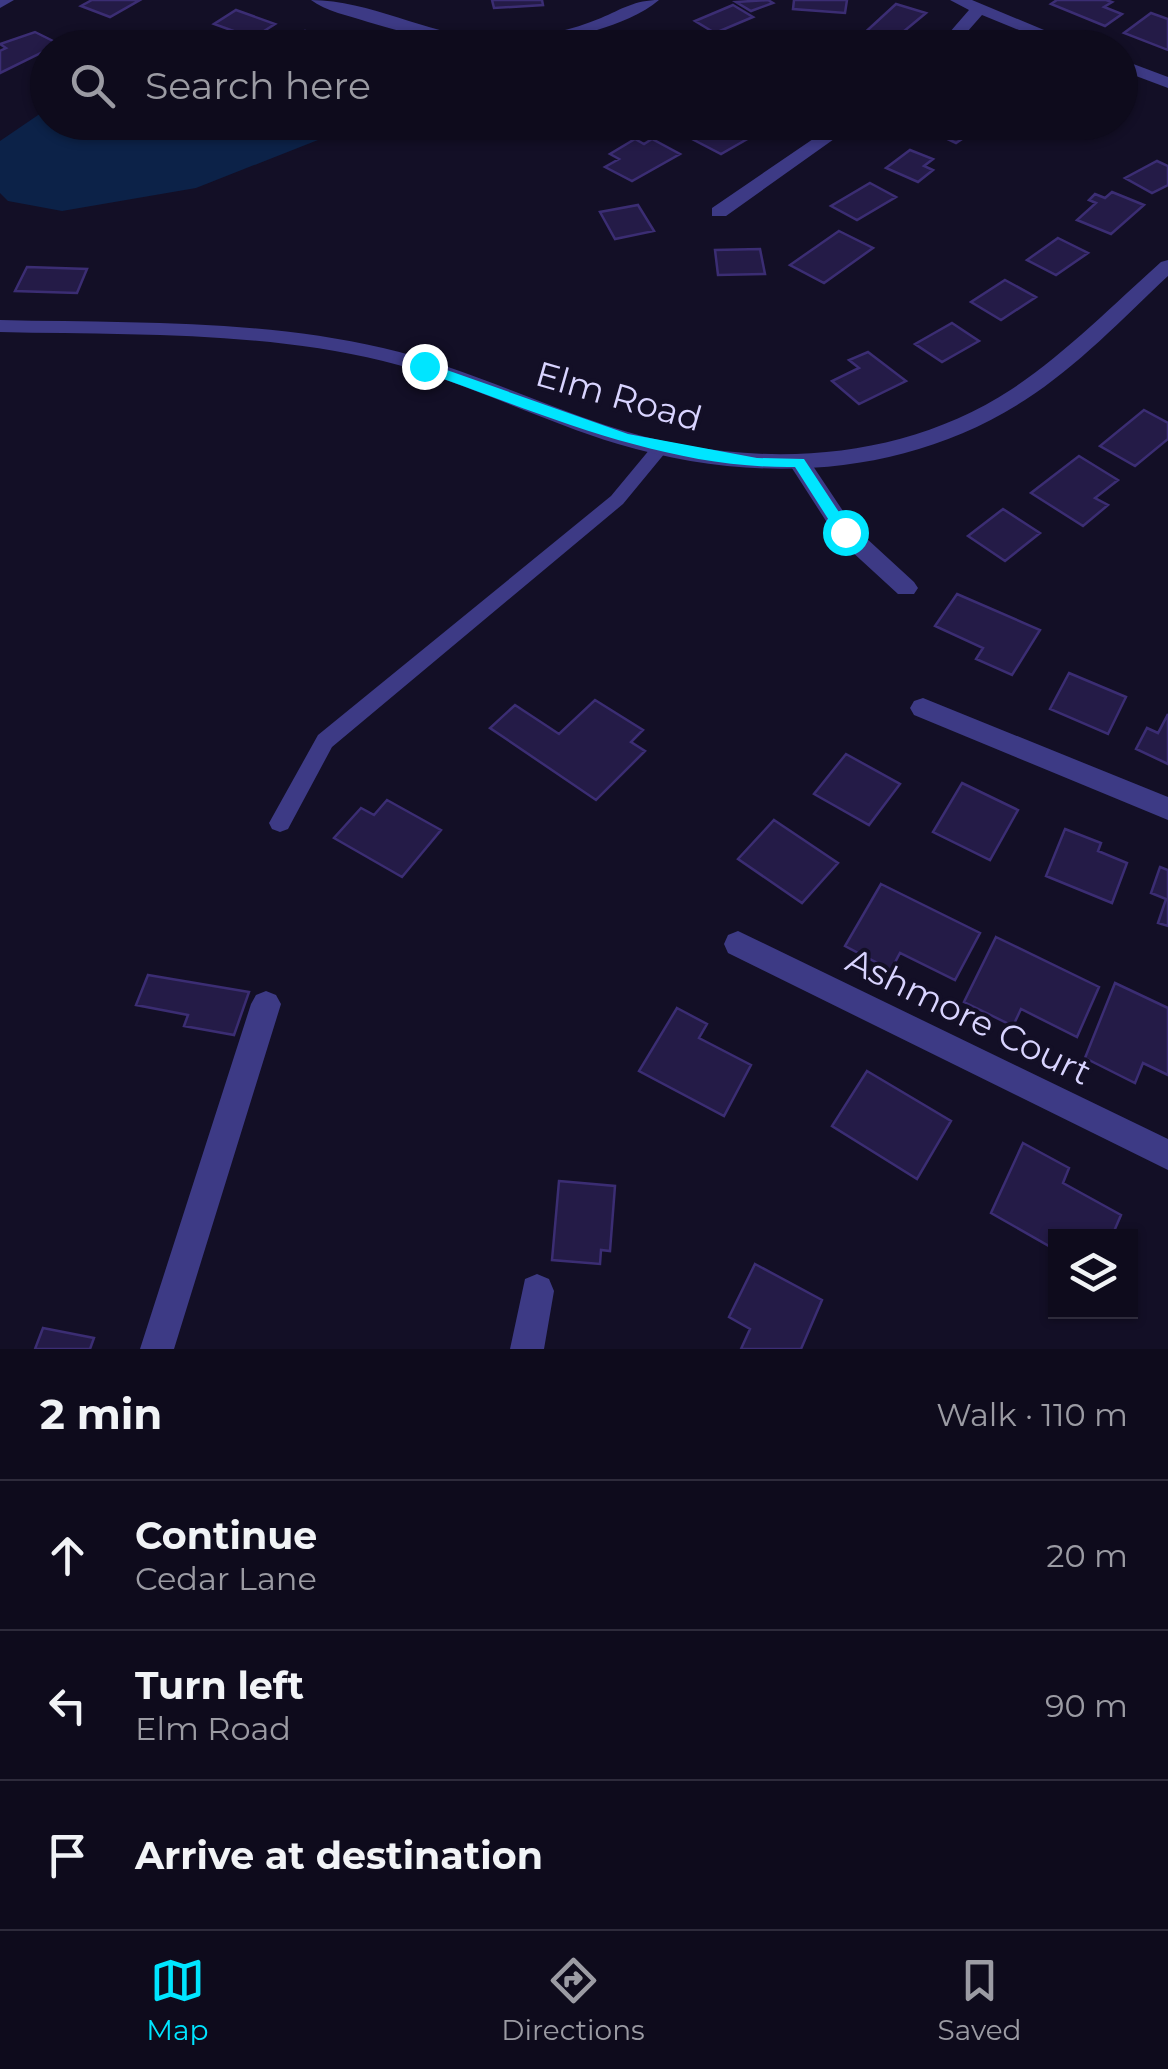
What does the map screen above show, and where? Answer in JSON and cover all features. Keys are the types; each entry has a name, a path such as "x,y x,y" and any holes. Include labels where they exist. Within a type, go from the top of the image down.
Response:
{"street":[{"path":"319,0 412,30"},
{"path":"586,30 650,0"},
{"path":"958,0 1034,30"},
{"path":"960,30 980,8"},
{"path":"1138,71 1168,82"},
{"path":"719,212 824,140"},
{"name":"Elm Road","path":"0,326 201,329 296,338 424,366 626,439 757,463 799,462 883,452 922,441 992,412 1058,363 1168,266"},
{"path":"799,462 845,532 906,588"},
{"path":"923,708 1168,809"},
{"name":"Ashmore Court","path":"738,944 1168,1155"},
{"path":"157,1349 266,1004"},
{"path":"527,1349 538,1291"}],"lane":[{"path":"280,823 324,741 617,500 661,447"}],"water":[{"path":"30,121 30,140 318,140 196,188 62,211 8,201 0,193 0,141"}],"building":[{"path":"92,0 140,0 110,17 81,6"},
{"path":"492,0 542,0 543,5 494,8"},
{"path":"794,0 847,0 845,13 793,9"},
{"path":"1057,0 1106,0 1112,2 1104,7 1122,14 1105,26 1051,4"},
{"path":"736,2 773,3 751,11"},
{"path":"896,4 926,13 905,30 868,30"},
{"path":"733,5 753,17 722,30 710,30 695,21"},
{"path":"236,10 275,24 266,30 231,30 214,24"},
{"path":"1151,13 1168,19 1168,50 1138,38 1138,30 1128,30"},
{"path":"30,34 30,58 0,73 0,51 6,48 0,44"},
{"path":"633,140 644,144 654,140 680,154 632,181 605,167 619,159 610,154"},
{"path":"694,140 746,140 721,154"},
{"path":"910,150 933,159 924,166 933,170 918,182 886,168"},
{"path":"1157,161 1168,166 1168,185 1152,193 1125,178"},
{"path":"870,183 896,197 857,220 831,206"},
{"path":"1112,192 1144,205 1111,234 1077,220 1096,203 1089,200 1095,194 1105,198"},
{"path":"638,205 654,231 615,239 600,212"},
{"path":"839,231 873,248 824,283 790,265"},
{"path":"1058,238 1088,253 1056,275 1027,260"},
{"path":"760,249 765,274 718,275 715,250"},
{"path":"27,267 87,269 77,293 15,291"},
{"path":"1005,280 1036,297 1001,320 971,302"},
{"path":"952,323 979,341 942,362 915,344"},
{"path":"868,352 906,381 859,404 832,381 859,368 849,360"},
{"path":"1144,410 1168,423 1168,439 1135,466 1100,446"},
{"path":"1079,456 1118,480 1095,498 1108,505 1083,526 1031,493"},
{"path":"1003,509 1040,533 1005,561 968,536"},
{"path":"957,594 1040,630 1012,675 976,659 983,648 935,626"},
{"path":"1069,673 1126,697 1108,734 1050,709"},
{"path":"595,700 643,730 631,742 645,751 596,800 490,728 515,705 559,734"},
{"path":"1168,714 1168,764 1136,749 1147,728 1158,733"},
{"path":"846,754 900,784 869,825 814,794"},
{"path":"962,783 1018,810 990,860 933,832"},
{"path":"387,800 441,830 402,877 334,838 361,808 374,815"},
{"path":"774,820 838,863 802,903 738,859"},
{"path":"1065,829 1101,843 1098,851 1127,863 1112,903 1046,876"},
{"path":"1160,867 1168,870 1168,926 1158,923 1166,899 1151,893"},
{"path":"881,884 980,933 955,980 900,953 891,970 845,946"},
{"path":"996,937 1099,987 1077,1037 1021,1009 1013,1026 964,1002"},
{"path":"148,975 249,992 234,1035 184,1026 188,1015 136,1005"},
{"path":"1115,983 1168,1008 1168,1075 1143,1063 1135,1083 1085,1058"},
{"path":"677,1008 707,1024 699,1038 751,1065 724,1116 639,1071"},
{"path":"867,1071 951,1121 917,1179 832,1126"},
{"path":"1023,1143 1069,1168 1063,1183 1121,1215 1115,1229 1048,1229 1048,1245 991,1213"},
{"path":"559,1181 615,1186 610,1251 601,1250 600,1264 552,1260"},
{"path":"755,1264 822,1300 801,1349 741,1349 750,1329 729,1317"},
{"path":"43,1328 94,1338 90,1349 35,1349"}],"route":[{"path":"424,366 626,439 757,463 799,462 845,532"}]}
